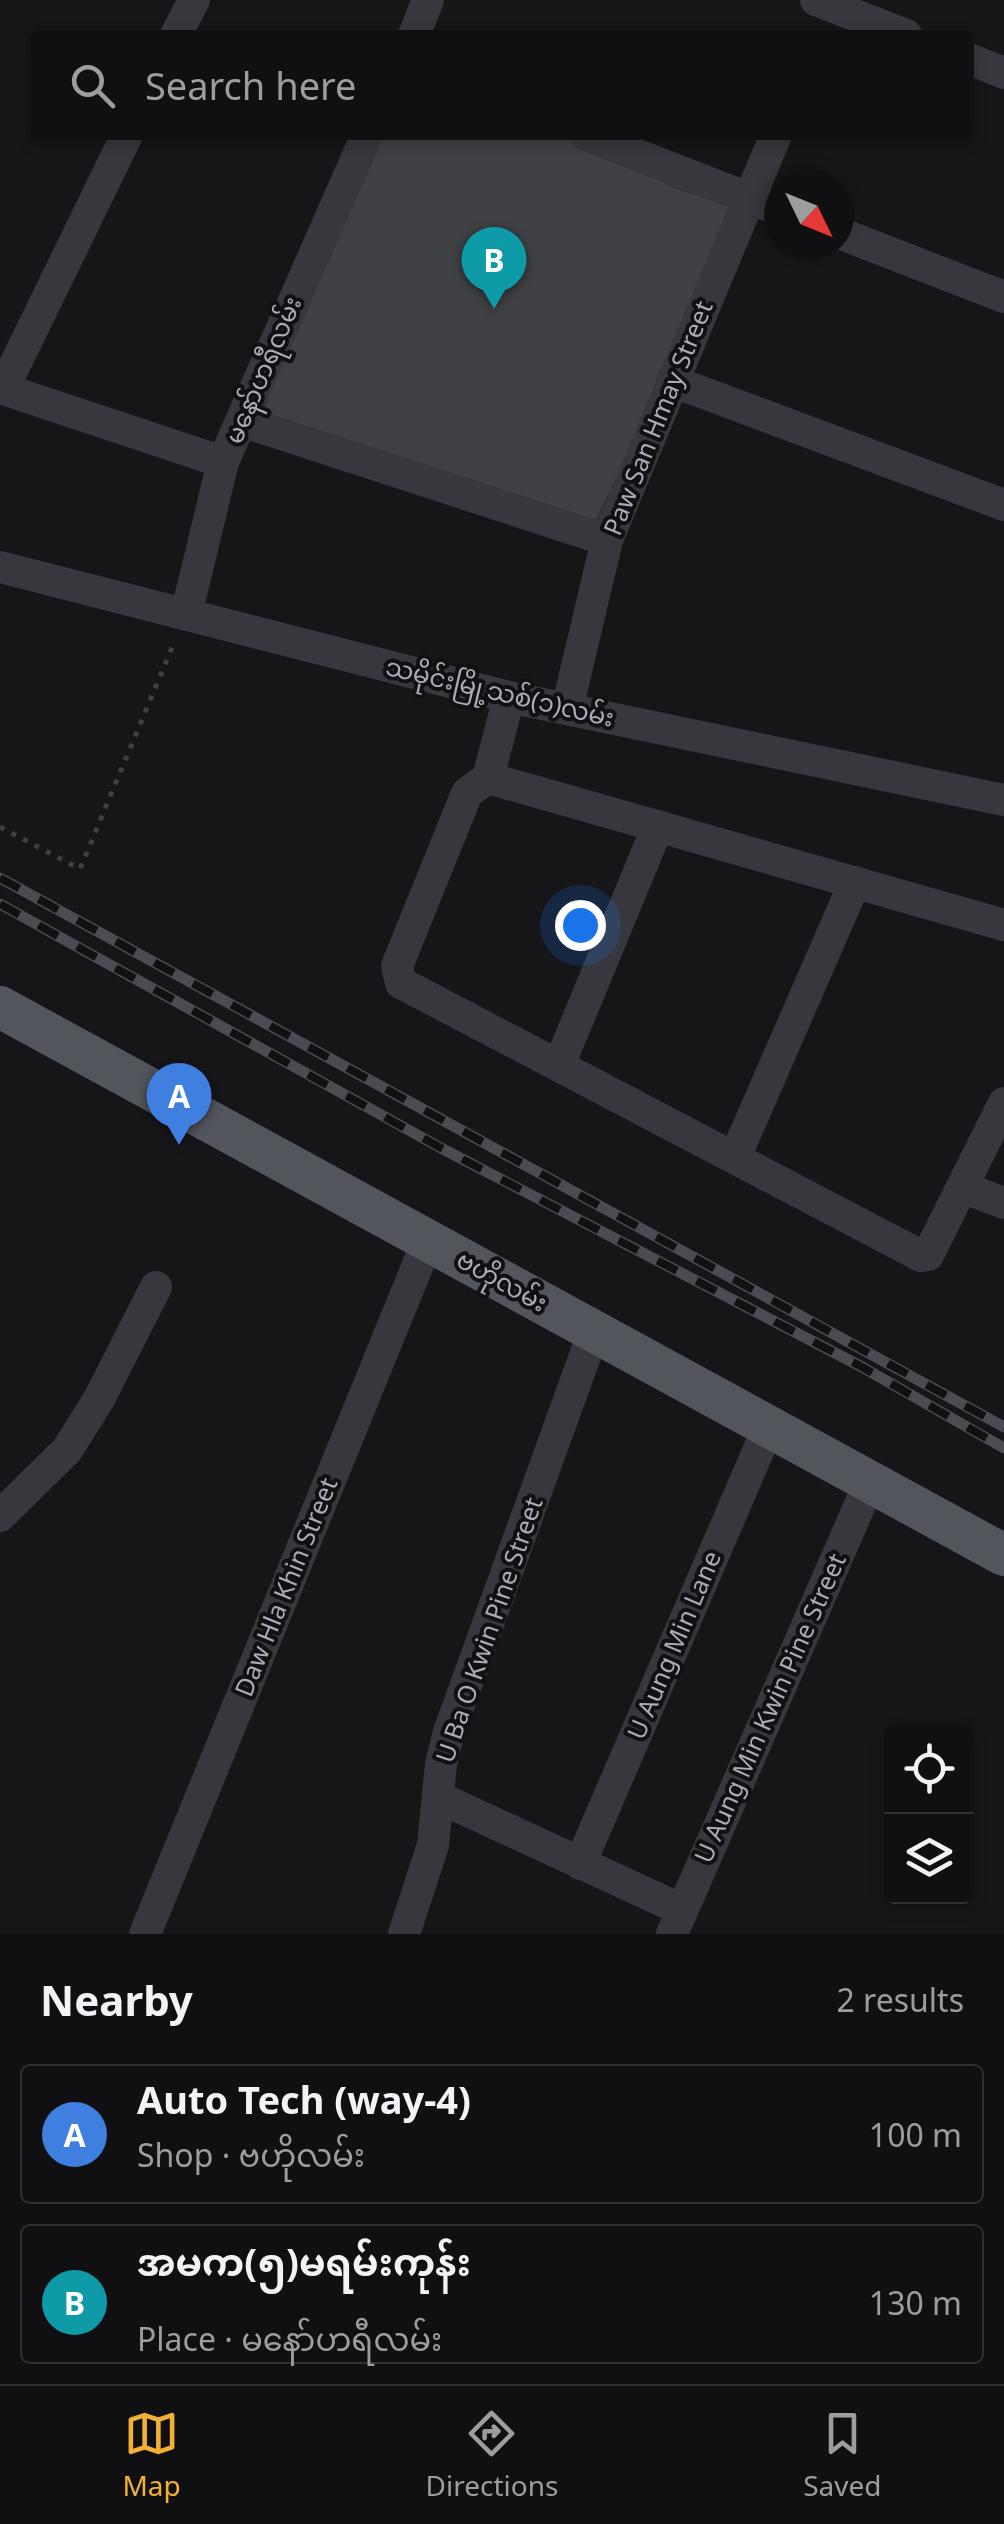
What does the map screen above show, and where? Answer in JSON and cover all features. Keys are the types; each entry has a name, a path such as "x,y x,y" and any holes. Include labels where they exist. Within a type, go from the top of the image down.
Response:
{"main road":[{"name":"ဗဟိုလမ်း","path":"0,1007 1004,1554"}],"street":[{"path":"179,30 194,0"},
{"path":"416,30 428,0"},
{"path":"825,10 890,30"},
{"path":"974,61 1004,73"},
{"path":"126,140 1,389 223,462"},
{"name":"မနော်ဟရီလမ်း","path":"186,614 223,462 365,140"},
{"path":"599,140 764,204"},
{"name":"Paw San Hmay Street","path":"770,170 775,140"},
{"name":"Paw San Hmay Street","path":"567,709 607,540 672,382 764,204"},
{"path":"854,239 1004,297"},
{"path":"672,382 1004,505"},
{"path":"241,421 607,540"},
{"name":"သမိုင်းမြို့သစ်(၁)လမ်း","path":"0,567 509,697 1004,800"},
{"path":"509,697 488,778 467,793 397,966 400,983 913,1253 928,1254 1004,1103"},
{"path":"488,778 1004,925"},
{"path":"559,1065 658,826"},
{"path":"735,1157 855,882"},
{"path":"962,1187 1004,1203"},
{"name":"Daw Hla Khin Street","path":"145,1934 428,1240"},
{"path":"0,1516 67,1450 99,1399 156,1288"},
{"name":"U Ba O Kwin Pine Street","path":"404,1934 432,1846 449,1732 594,1331"},
{"name":"U Aung Min Lane","path":"580,1864 769,1426"},
{"name":"U Aung Min Kwin Pine Street","path":"677,1922 870,1482"},
{"path":"438,1797 580,1864 677,1922"}],"path":[{"path":"0,827 80,869 186,614"}],"building":[{"path":"377,140 576,140 673,186 733,205 595,525 254,414"}],"railway":[{"path":"0,878 1004,1427"},
{"path":"0,904 441,1148 862,1367 1004,1448"}],"place":[{"name":"အမက(၅)မရမ်းကုန်း","path":"494,309"},
{"name":"Auto Tech (way-4)","path":"179,1145"}]}
